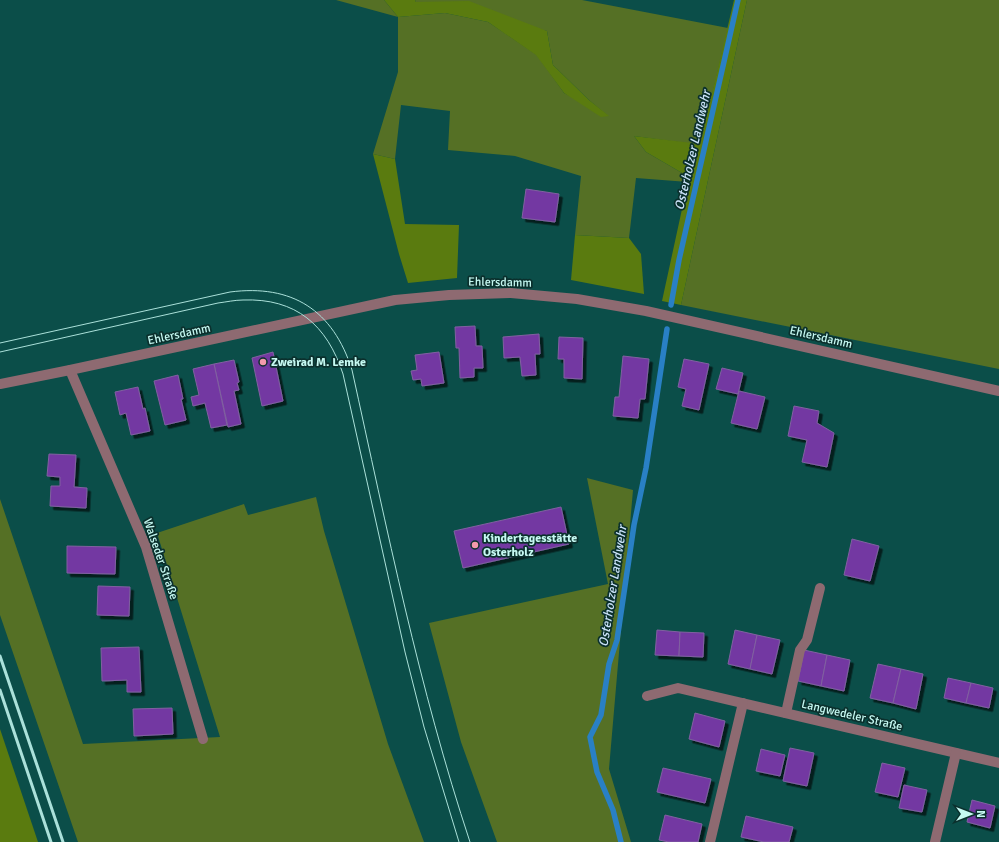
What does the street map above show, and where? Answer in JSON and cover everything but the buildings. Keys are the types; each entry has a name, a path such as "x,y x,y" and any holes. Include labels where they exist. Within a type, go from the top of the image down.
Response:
{"street":[{"name":"Ehlersdamm","path":"0,384 395,300 449,295 511,293 576,299 646,311 999,391"},
{"name":"Walseder Straße","path":"70,370 146,547 203,739"},
{"path":"786,713 800,650 807,640 820,588"},
{"name":"Langwedeler Straße","path":"647,696 678,688 999,763"},
{"path":"710,842 743,703"},
{"path":"935,842 956,753"}],"green space":[{"path":"336,0 384,0 398,17"},
{"path":"384,0 415,0 416,2 469,1 547,31 553,65 589,100 609,116 601,117 564,93 536,55 488,22 445,13 398,17"},
{"path":"415,0 582,0 728,28 700,145 634,136 646,152 689,177 688,182 636,178 629,238 575,235 581,176 515,156 448,150 450,111 401,105 395,159 373,154 398,72 398,17 445,13 488,22 537,55 564,93 608,116 553,65 547,31 416,2"},
{"path":"734,0 747,0 681,305 662,301 689,177 646,152 634,136 700,144"},
{"path":"747,0 999,0 999,369 681,305"},
{"path":"373,154 395,159 405,224 459,225 457,278 408,283"},
{"path":"575,235 629,238 641,254 644,294 571,280"},
{"path":"587,478 633,490 609,769 631,842 497,842 461,742 429,623 608,584"},
{"path":"316,497 324,531 388,744 424,842 78,842 0,615 0,499 83,744 220,737 157,533 244,504 248,515"},
{"path":"0,729 38,842 0,842"}],"waterway":[{"name":"Osterholzer Landwehr","path":"671,305 679,260 738,0"},
{"name":"Osterholzer Landwehr","path":"621,842 613,810 597,772 590,737 601,715 609,664 617,640 634,525 646,468 667,329"}],"tram line":[{"path":"0,343 230,292 273,292 291,297 307,306 321,317 334,331 344,349 352,370 391,549 419,667 470,842"},
{"path":"0,352 218,303 240,300 262,301 279,304 294,310 307,318 318,329 328,341 343,374 405,652 424,727 459,842"}],"railway":[{"path":"0,656 63,842"},
{"path":"0,690 51,842"}],"place":[{"name":"Zweirad M. Lemke","path":"263,362"},
{"name":"Kindertagesstätte Osterholz","path":"475,545"}]}
